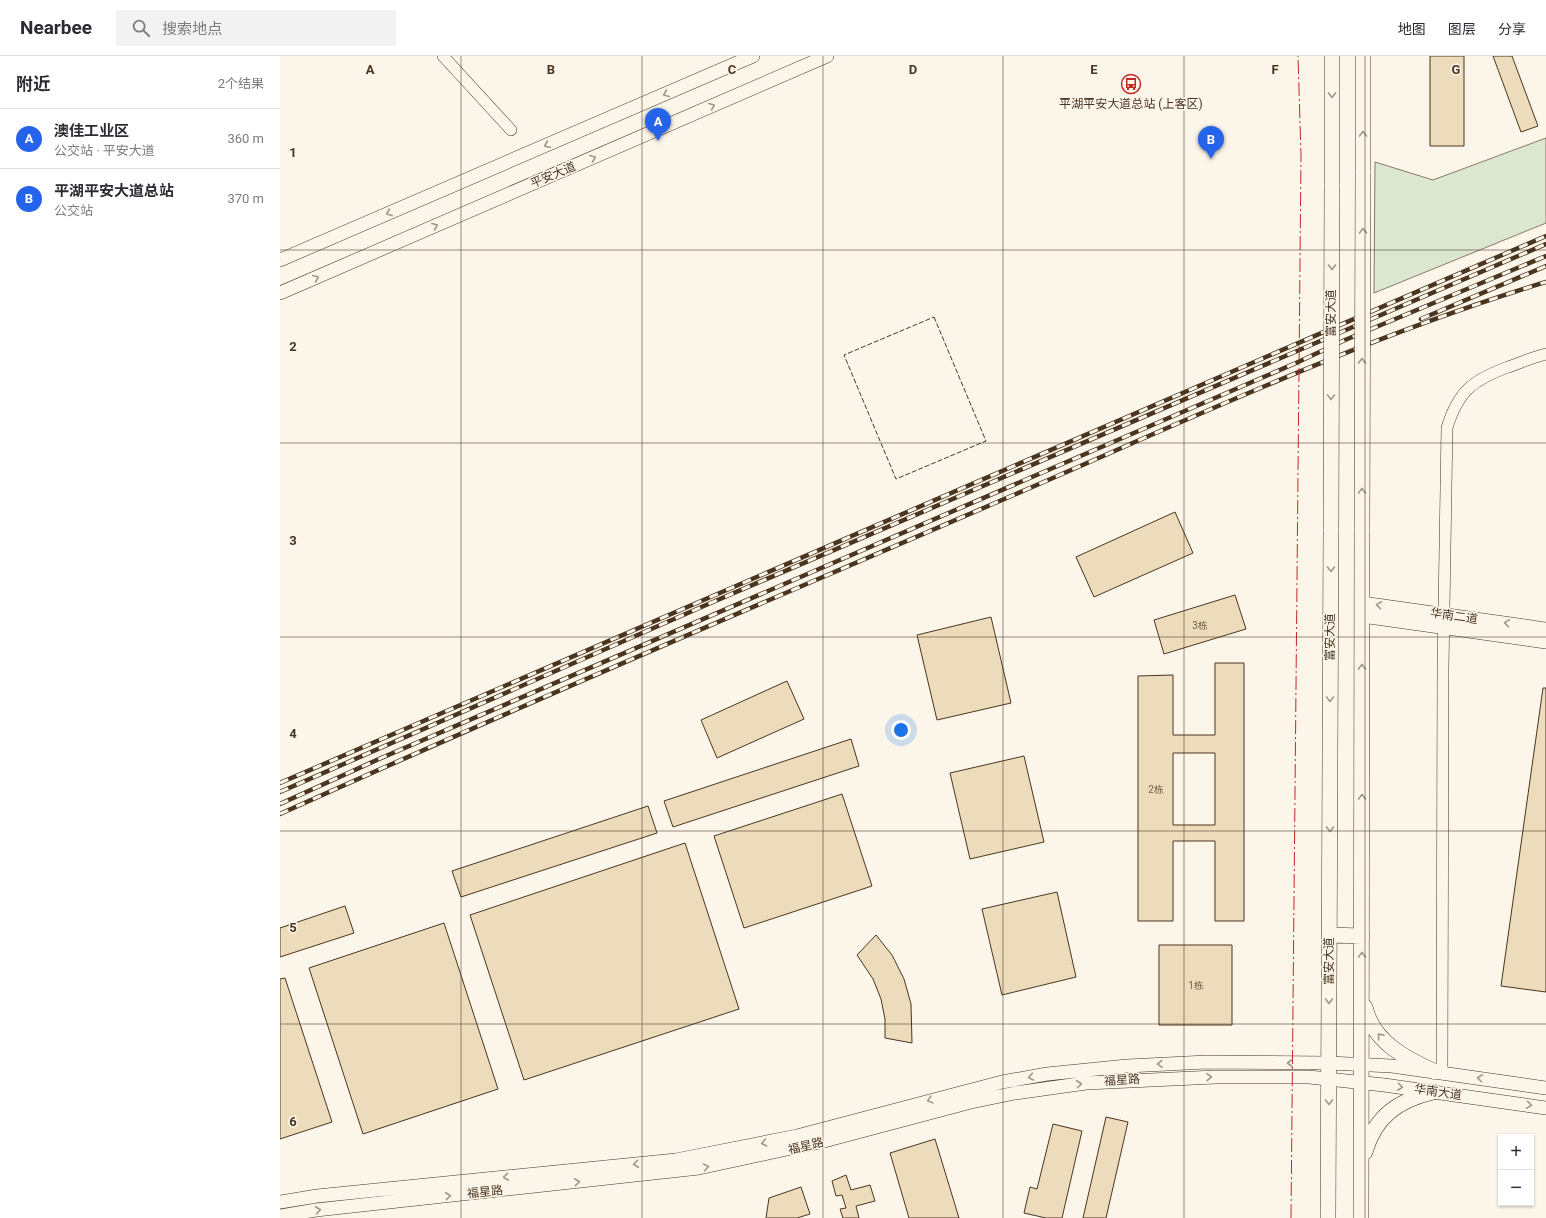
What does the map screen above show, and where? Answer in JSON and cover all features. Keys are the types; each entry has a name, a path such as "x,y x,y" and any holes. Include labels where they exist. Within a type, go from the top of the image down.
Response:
{"main road":[{"name":"富安大道","path":"1328,1218 1332,56"},
{"path":"1361,1218 1363,56"},
{"path":"1329,935 1362,936"},
{"path":"1362,994 1368,1016 1378,1034 1402,1055 1439,1072"},
{"path":"1361,1168 1370,1136 1378,1123 1389,1112 1414,1096 1433,1092"}],"street":[{"path":"443,56 511,130"},
{"path":"280,260 753,56"},
{"name":"平安大道","path":"280,293 827,56"},
{"path":"1439,1072 1443,628 1447,428 1451,414 1458,400 1466,389 1478,380 1546,354"},
{"name":"华南二道","path":"1362,609 1444,614 1546,629"},
{"name":"华南二道","path":"1362,609 1443,628 1546,642"},
{"name":"福星路","path":"280,1202 317,1196 690,1158 797,1136 949,1095 1002,1082 1047,1074 1167,1063 1329,1063"},
{"name":"华南大道","path":"1329,1063 1392,1066 1546,1088"},
{"name":"福星路","path":"280,1216 322,1209 699,1168 824,1141 971,1102 1052,1087 1121,1080 1163,1078 1297,1076 1329,1078"},
{"name":"华南大道","path":"1329,1078 1546,1108"}],"green space":[{"path":"1546,138 1546,223 1374,293 1375,162 1433,180"}],"building":[{"path":"1430,56 1464,56 1464,146 1430,146"},
{"path":"1493,56 1512,56 1538,126 1521,132"},
{"path":"1175,512 1193,553 1094,597 1076,557"},
{"path":"1235,595 1246,629 1164,654 1154,620"},
{"path":"991,617 1011,703 937,720 917,635"},
{"path":"1215,663 1244,663 1244,921 1215,921 1215,841 1173,841 1173,921 1138,921 1138,676 1173,675 1173,735 1215,735","holes":["1173,753 1215,753 1215,825 1173,825"]},
{"path":"787,681 804,719 717,758 701,720"},
{"path":"1543,688 1546,688 1546,992 1501,986"},
{"path":"851,739 859,766 673,827 664,801"},
{"path":"1024,756 1044,842 970,859 950,773"},
{"path":"842,794 872,886 744,928 714,836"},
{"path":"648,806 657,833 461,897 452,871"},
{"path":"685,843 739,1009 524,1080 470,915"},
{"path":"1057,892 1076,977 1002,995 982,909"},
{"path":"345,906 354,933 280,957 280,928"},
{"path":"444,923 498,1089 363,1134 309,968"},
{"path":"876,935 892,955 904,979 911,1004 912,1043 885,1038 885,1019 881,999 873,979 857,955"},
{"path":"1159,945 1232,945 1232,1025 1159,1025"},
{"path":"285,978 332,1122 280,1139 280,979"},
{"path":"1106,1117 1128,1122 1106,1218 1083,1218"},
{"path":"1053,1124 1082,1131 1062,1218 1046,1218 1024,1213 1030,1187 1037,1189"},
{"path":"935,1139 959,1218 909,1218 890,1153"},
{"path":"846,1175 851,1190 870,1185 875,1201 856,1206 859,1218 843,1218 840,1209 846,1208 842,1195 836,1196 832,1181"},
{"path":"801,1187 810,1214 797,1218 766,1218 769,1198"}],"railway":[{"path":"280,783 1546,236"},
{"path":"280,792 706,605 1546,244"},
{"path":"280,804 379,759 1296,363 1345,340 1546,256"},
{"path":"1421,319 1546,266"},
{"path":"280,814 550,695 1203,412 1407,329 1546,282"}],"fence":[{"path":"934,317 986,441 896,479 844,355 934,317"}],"power":[{"path":"1291,1218 1301,156 1298,56"}],"place":[{"name":"平湖平安大道总站 (上客区)","path":"1131,84"},
{"name":"澳佳工业区","path":"658,141"},
{"name":"平湖平安大道总站","path":"1211,159"}]}
